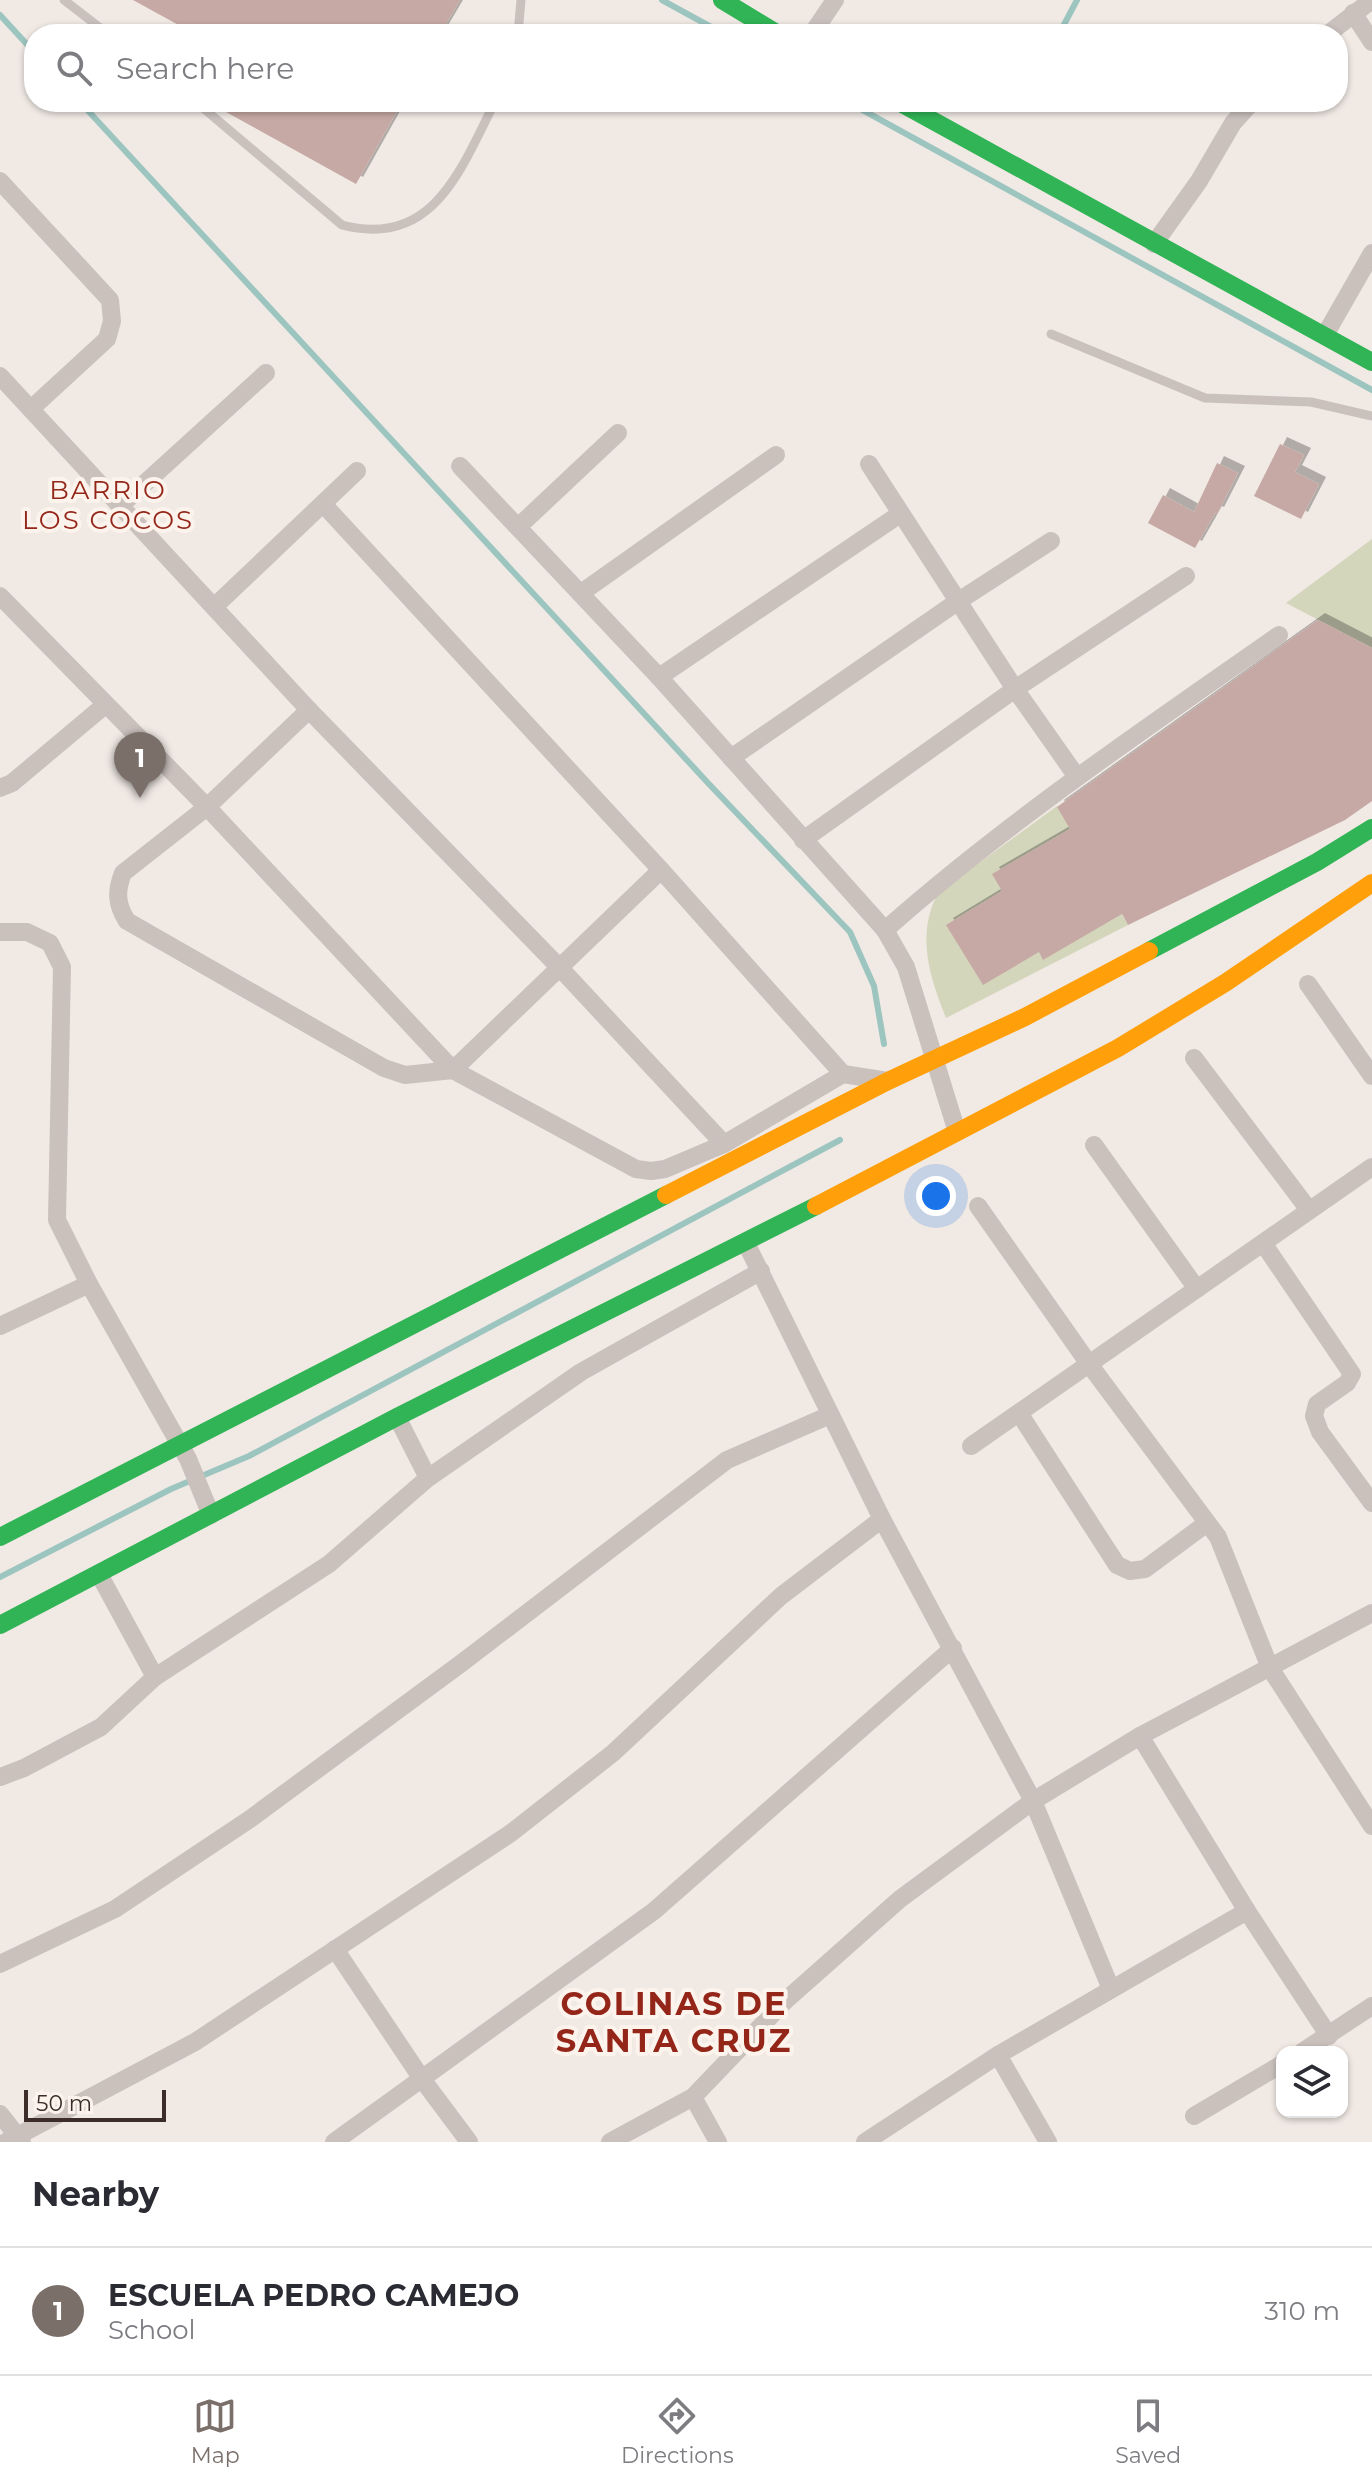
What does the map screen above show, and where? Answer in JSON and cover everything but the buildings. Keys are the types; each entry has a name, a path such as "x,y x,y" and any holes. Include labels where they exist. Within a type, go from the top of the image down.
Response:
{"main road":[{"path":"722,0 762,24"},
{"path":"917,112 1372,362"},
{"path":"0,1537 184,1452 888,1081 1025,1017 1317,862 1372,828"},
{"path":"0,1625 99,1574 209,1507 746,1243 1118,1048 1225,983 1372,883"}],"street":[{"path":"819,24 835,0"},
{"path":"1340,24 1372,0"},
{"path":"1353,13 1372,42"},
{"path":"1154,244 1243,112"},
{"path":"0,181 110,300 112,321 107,339 32,408"},
{"path":"1325,335 1372,253"},
{"path":"120,506 266,373"},
{"path":"0,376 309,710 560,968 724,1144"},
{"path":"518,527 618,433"},
{"path":"581,593 776,455"},
{"path":"869,464 957,602 1077,777"},
{"path":"460,466 659,677 885,930 906,967 957,1132"},
{"path":"214,607 357,471"},
{"path":"324,505 661,870 843,1074"},
{"path":"659,677 900,514"},
{"path":"731,758 1051,541"},
{"path":"803,840 1015,689 1186,576"},
{"path":"0,596 207,807 453,1070 636,1169 651,1171 665,1169 724,1144 843,1074 888,1081"},
{"path":"885,930 1077,777 1279,635"},
{"path":"0,788 12,783 105,705"},
{"path":"309,710 207,807 123,873 117,896 119,909 127,921 384,1068 405,1075 453,1070 661,870"},
{"path":"0,932 27,932 50,943 62,967 57,1220 89,1284 184,1452 209,1507"},
{"path":"1308,984 1372,1076"},
{"path":"1194,1058 1309,1210"},
{"path":"1094,1145 1197,1289"},
{"path":"971,1446 1371,1168"},
{"path":"978,1206 1089,1364 1218,1537 1270,1668 1372,1826"},
{"path":"746,1243 882,1519 1033,1801 1111,1989"},
{"path":"1263,1243 1352,1374 1347,1383 1317,1404 1314,1416 1320,1432 1372,1503"},
{"path":"0,1777 24,1768 101,1727 155,1677 329,1564 428,1478 581,1372 761,1271"},
{"path":"0,1326 89,1284"},
{"path":"1019,1413 1117,1565 1130,1571 1145,1569 1207,1523"},
{"path":"0,1964 115,1909 250,1819 463,1662 727,1460 830,1415"},
{"path":"397,1417 428,1478"},
{"path":"0,2114 15,2140 195,2042 511,1833 613,1753 781,1596 882,1519"},
{"path":"99,1574 155,1677"},
{"path":"610,2142 693,2097 785,2001 900,1899 1033,1801 1140,1736 1372,1613"},
{"path":"334,2142 654,1911 953,1648"},
{"path":"1140,1736 1247,1911 1329,2036"},
{"path":"865,2142 998,2055 1247,1911"},
{"path":"335,1949 422,2079 469,2142"},
{"path":"1312,2046 1372,2006"},
{"path":"998,2055 1048,2142"},
{"path":"1194,2116 1276,2068"},
{"path":"693,2097 718,2142"}],"lane":[{"path":"64,0 95,24"},
{"path":"519,24 521,0"},
{"path":"208,112 342,225 365,231 385,230 425,214 454,182 490,112"},
{"path":"1051,334 1205,398 1311,402 1372,416"}],"green space":[{"path":"1372,539 1372,648 1286,603"},
{"path":"1057,806 1128,925 946,1018 934,987 927,955 928,924 938,893"}],"waterway":[{"path":"662,0 706,24"},
{"path":"1064,24 1077,0"},
{"path":"0,15 24,41"},
{"path":"89,112 708,783 850,932 874,986 884,1044"},
{"path":"866,112 1372,390"},
{"path":"0,1577 171,1489 249,1456 840,1140"}],"traffic: fast":[{"path":"722,0 762,24"},
{"path":"917,112 1372,362"},
{"path":"1149,951 1317,862 1372,828"},
{"path":"0,1537 666,1195"},
{"path":"0,1625 397,1417 816,1206"}],"traffic: slow":[{"path":"816,1206 1118,1048 1225,983 1372,883"},
{"path":"666,1195 888,1081 1025,1017 1149,951"}],"place":[{"name":"ESCUELA PEDRO CAMEJO","path":"140,798"}],"district":[{"name":"BARRIO LOS COCOS","path":"108,505"},
{"name":"COLINAS DE SANTA CRUZ","path":"674,2022"}]}
